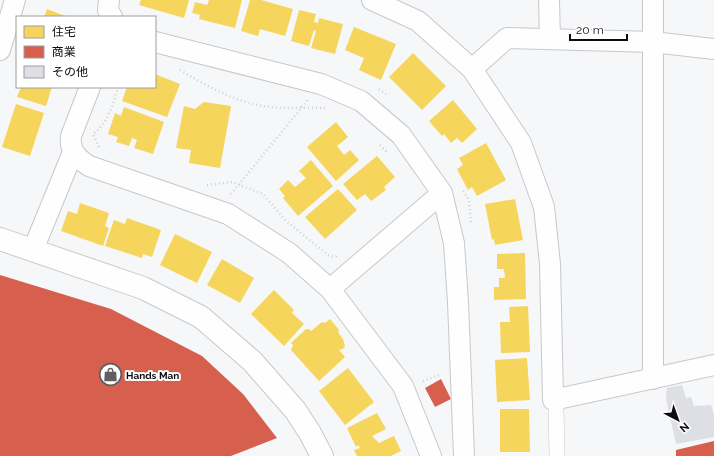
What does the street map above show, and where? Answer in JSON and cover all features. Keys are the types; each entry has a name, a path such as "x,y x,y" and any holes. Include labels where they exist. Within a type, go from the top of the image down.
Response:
{"street":[{"path":"0,50 15,0"},
{"path":"109,0 108,10 111,16"},
{"path":"372,0 418,21 472,70 521,143 544,207 550,264 553,400 714,365"},
{"path":"549,0 550,39"},
{"path":"653,0 653,379"},
{"path":"472,70 507,38 653,42 714,49"},
{"path":"156,42 318,84 361,101 401,135 451,190 458,302 464,456"},
{"path":"90,88 71,136 70,144 73,152 80,160 89,166 228,214 289,253 330,289 403,386 431,456"},
{"path":"33,250 73,152"},
{"path":"330,289 451,190"},
{"path":"0,239 143,288 201,317 252,361 295,410 310,433 322,456"},
{"path":"556,409 557,456"}],"path":[{"path":"178,69 203,84 238,100 270,107 329,108"},
{"path":"220,212 225,201 316,91 318,84"},
{"path":"101,149 97,146 93,134 98,130 109,114 118,88"},
{"path":"377,88 384,91 388,97"},
{"path":"376,140 392,157"},
{"path":"204,185 232,182 263,194 285,220 322,250 335,257 340,255"},
{"path":"451,190 469,200 472,231"},
{"path":"405,390 413,385 453,369 461,369"}],"building: 住宅":[{"path":"141,0 189,0 184,18 139,5"},
{"path":"209,0 242,0 235,28 199,19 200,15 192,13 195,2 207,5"},
{"path":"250,0 261,0 293,9 285,36 260,29 258,36 241,31"},
{"path":"47,9 65,16 44,16"},
{"path":"299,10 316,14 314,22 318,23 319,18 343,24 335,54 311,48 316,31 314,30 309,46 291,41"},
{"path":"354,27 396,44 381,80 359,70 364,58 345,50"},
{"path":"413,53 446,86 422,110 389,77"},
{"path":"156,74 180,84 167,117 122,101 127,88 156,88"},
{"path":"21,88 52,88 46,106 17,97"},
{"path":"453,100 477,129 462,143 457,138 451,143 444,134 442,136 429,121"},
{"path":"204,102 231,106 220,168 189,163 191,150 176,148 184,106 195,109"},
{"path":"16,104 44,113 30,156 2,147"},
{"path":"124,107 164,122 153,154 134,148 137,140 132,138 129,146 116,142 118,137 108,134 115,113 121,116"},
{"path":"336,122 348,137 337,146 344,155 350,150 359,160 336,181 307,147"},
{"path":"486,143 506,180 477,196 472,187 468,190 457,169 463,165 459,158"},
{"path":"377,156 395,177 384,187 386,190 371,201 365,194 357,200 343,184"},
{"path":"311,160 333,186 298,216 283,198 285,196 279,189 288,180 295,187 306,178 299,171"},
{"path":"338,189 357,210 325,239 305,217"},
{"path":"515,199 523,240 495,245 494,239 492,240 485,204"},
{"path":"80,203 109,213 105,226 109,228 103,246 61,231 68,211 77,214"},
{"path":"127,218 161,230 152,257 143,254 142,258 105,246 114,220 125,224"},
{"path":"175,234 212,252 197,283 160,265"},
{"path":"525,253 526,299 494,300 494,287 499,287 499,278 505,278 504,269 497,269 497,254"},
{"path":"222,259 254,278 240,303 207,285"},
{"path":"274,290 294,310 292,313 304,324 284,346 251,314"},
{"path":"528,306 530,352 501,353 500,322 510,322 509,307"},
{"path":"330,319 339,330 338,332 343,339 345,346 343,349 339,350 345,357 319,381 291,350 293,345 291,343 306,329 311,331 322,322 325,323"},
{"path":"527,358 530,400 497,402 495,360"},
{"path":"348,368 374,402 345,425 319,391"},
{"path":"500,409 529,409 530,452 500,452"},
{"path":"377,413 386,429 372,436 379,443 394,436 401,451 391,456 357,456 354,450 360,448 358,445 356,447 347,428"}],"building: 商業":[{"name":"Hands Man","path":"0,275 111,309 202,356 243,394 277,438 231,456 0,456"},
{"path":"441,379 451,399 435,407 425,388"},
{"path":"714,441 714,456 676,456 676,450"}],"building: その他":[{"path":"682,385 686,398 691,397 694,406 711,405 714,414 714,437 676,444 666,399 667,388"}],"place":[{"name":"Hands Man","path":"111,375"}]}
